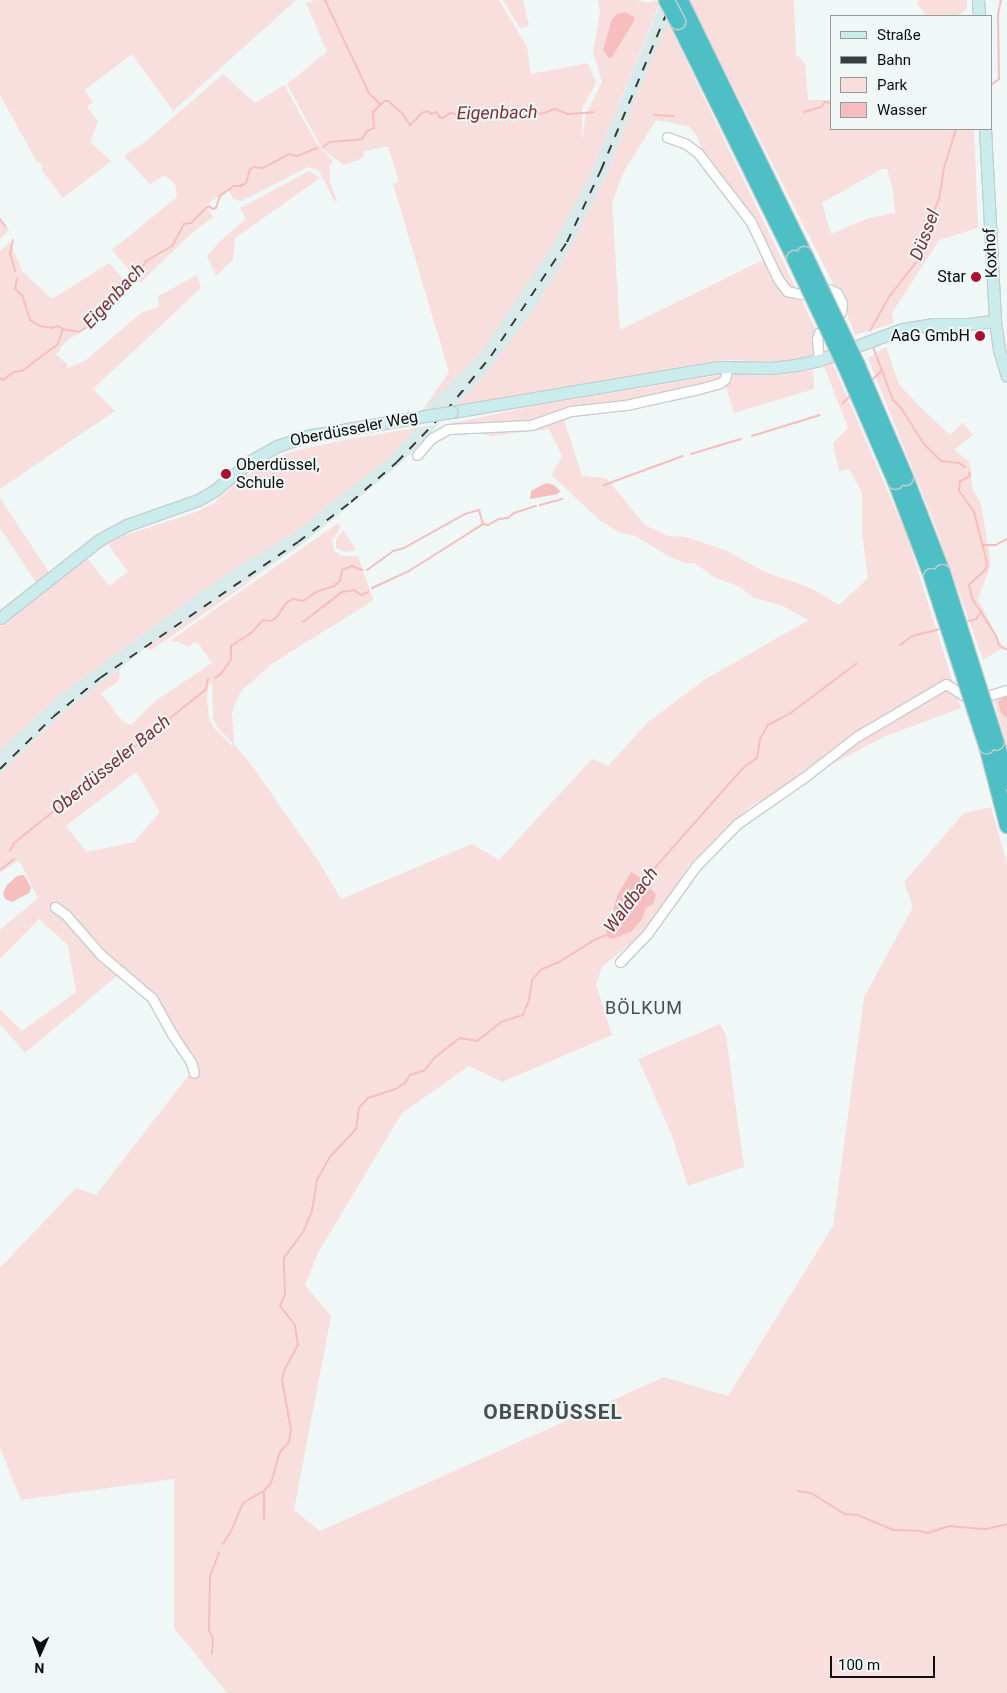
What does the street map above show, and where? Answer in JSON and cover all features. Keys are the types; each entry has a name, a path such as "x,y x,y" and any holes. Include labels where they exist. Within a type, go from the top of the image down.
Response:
{"highway":[{"path":"666,0 799,256"},
{"path":"681,3 799,256 846,368 900,479 936,574 991,743 1007,782"},
{"path":"991,743 1007,825"}],"street":[{"path":"978,0 979,15"},
{"name":"Koxhof","path":"985,130 995,321 999,350 1007,376"},
{"path":"668,137 686,144 698,153 751,222 778,279 787,291 800,294 829,289 837,293 842,303 841,312 819,332 817,339 819,360"},
{"name":"Oberdüsseler Weg","path":"0,618 99,540 132,523 198,500 212,492 252,460 277,446 307,436 728,366 771,368 796,366 819,360 903,328 933,324 969,324 995,321"},
{"name":"Oberdüsseler Weg","path":"417,455 432,438 445,430 455,427 531,425 571,411 631,404 720,383 725,379 728,366"},
{"path":"620,962 647,934 696,866 736,824 806,776 856,737 946,684 966,697 977,699 1007,690"},
{"path":"55,907 66,914 101,955 152,998 190,1062 194,1073"}],"shaded area":[{"path":"662,0 679,0 638,92 608,172 571,247 538,303 492,366 457,405 421,412 479,355 556,240 592,170"},
{"path":"439,424 401,463 301,545 147,647 65,711 0,774 0,750 61,694 227,573 292,534 388,458 416,428"}],"green space":[{"path":"0,0 296,0 173,111 132,54 85,90 93,102 87,107 98,122 90,142 111,161 63,198 42,171 42,164 37,162 0,95"},
{"path":"315,0 499,0 527,47 531,74 588,63 596,83 582,109 582,140 586,114 602,82 593,52 600,12 598,0 635,0 649,3 656,0 659,5 592,170 556,240 479,355 421,412 449,372 393,184 399,182 388,146 364,151 363,158 344,165 322,149 287,84 327,52 306,3"},
{"path":"503,0 523,0 529,26 520,28"},
{"path":"689,0 794,0 796,54 805,64 808,100 830,100 830,130 974,130 978,228 939,240 892,313 894,323 855,335 848,317 844,292 834,285","holes":["882,169 887,169 893,190 895,213 869,218 831,234 822,203"]},
{"path":"920,0 967,0 967,9 958,15 925,15 917,2"},
{"path":"668,23 827,353 775,362 726,360 697,364 457,405 492,366 538,303 571,247 608,172 638,92","holes":["656,120 689,126 697,136 705,157 772,262 767,258 620,330 612,203 623,173"]},
{"path":"223,74 255,103 284,85 317,144 333,161 330,166 330,183 337,201 335,202 319,171 308,167 241,201 233,199 229,190 205,205 213,217 194,231 140,283 112,250 177,197 175,184 165,175 150,184 124,156 145,142"},
{"path":"309,171 320,178 235,238 233,260 216,276 207,256 219,242 246,219 240,208"},
{"path":"0,219 9,230 0,239"},
{"path":"10,242 22,271 52,299 109,263 123,279 128,289 117,296 108,312 99,321 69,339 60,348 59,352 55,354 67,364 67,368 85,361 141,313 159,307 158,296 197,275 201,288 93,389 115,411 0,489 0,251"},
{"path":"886,347 899,384 920,407 950,435 963,423 973,435 954,450 970,462 972,488 981,504 991,564 978,599 1003,648 983,660 936,528 868,358"},
{"path":"832,362 907,536 961,708 886,736 749,807 689,865 666,904 669,911 602,967 596,985 612,1035 502,1082 469,1066 402,1113 318,1253 305,1285 331,1316 294,1510 320,1531 664,1377 728,1396 833,1226 864,997 913,907 904,882 964,813 991,807 1007,863 1007,1693 227,1693 174,1628 174,1479 21,1500 0,1448 0,1268 76,1188 96,1195 192,1071 154,1004 119,974 25,1053 0,1024 0,1009 22,1031 76,992 68,945 39,919 0,959 0,930 38,898 19,860 0,873 0,774 65,711 120,668 119,681 101,693 122,721 131,725 154,702 212,663 199,644 194,642 189,647 175,641 170,641 338,523 341,527 332,540 334,551 342,556 358,556 373,599 273,663 243,689 237,698 232,713 234,744 255,770 319,862 341,899 472,844 499,860 592,759 608,766 648,722 704,680 809,620 780,605 754,598 740,587 714,577 694,563 685,563 666,555 636,536 620,533 601,521 552,476 562,456 549,429 491,436 449,424 533,406 720,375 779,375 813,370 814,389 734,413 726,387 561,410 582,476 606,478 645,525 668,536 686,537 725,550 765,572 811,588 839,605 868,578 862,533 862,493 849,469 839,471 833,443 848,428 824,366","holes":["212,682 213,719 219,729 233,744 232,746 214,728 209,718 207,699 208,687","136,772 160,812 134,842 87,852 66,826"]},
{"path":"416,428 388,458 292,534 227,573 61,694 0,750 0,627 87,558 109,586 128,572 108,544 123,536 196,512 214,503 239,481 266,463 290,452 349,439"},
{"path":"0,498 50,574 37,584 0,528"},
{"path":"343,530 356,550 345,552 336,548 336,539"},
{"path":"273,564 150,651 147,647"},
{"path":"1007,694 1007,746 994,701"},
{"path":"720,1024 726,1035 744,1167 688,1186 671,1133 638,1059"}],"water":[{"path":"626,12 635,18 634,21 612,57 609,58 603,50 612,19 617,14"},
{"path":"546,483 554,485 560,491 558,494 530,499 531,491"},
{"path":"1007,696 1007,718 1001,713 998,701"},
{"path":"631,872 644,880 656,895 653,904 646,908 642,919 632,931 612,939 606,936 609,916 613,911 617,896"},
{"path":"24,875 31,888 29,893 12,902 5,899 3,893 7,885 17,876"}],"waterway":[{"path":"325,0 369,93 381,105"},
{"name":"Düssel","path":"992,84 999,79 998,15 1001,0"},
{"name":"Eigenbach","path":"323,147 330,142 362,139 367,131 374,128 373,112 385,101 388,101 402,113 410,125 422,113 428,111 431,114 437,112 439,117 443,118 450,113 461,115 480,113 492,117 514,111 541,114 555,109 568,114 594,112"},
{"name":"Eigenbach","path":"804,112 821,107 825,102 830,103"},
{"name":"Eigenbach","path":"654,115 674,116"},
{"name":"Düssel","path":"870,331 888,298 918,260 920,243 939,199 944,168 956,130"},
{"name":"Eigenbach","path":"0,378 3,380 14,372 22,371 58,344 63,329 79,332 87,327 88,320 117,294 120,284 140,272 146,261 172,246 184,224 191,223 208,206 213,209 216,208 220,196 234,186 246,183 250,169 254,167 263,168 289,154 297,156 317,148"},
{"path":"0,219 5,226"},
{"path":"13,240 10,253 15,271"},
{"path":"17,278 15,289 22,295 30,320 40,326 52,328 58,326 63,329"},
{"name":"Düssel","path":"873,347 893,400 901,408 924,444 941,461 959,463 965,467"},
{"name":"Oberdüsseler Bach","path":"871,381 882,370"},
{"name":"Oberdüsseler Bach","path":"842,404 851,395"},
{"name":"Oberdüsseler Bach","path":"752,436 820,415"},
{"name":"Oberdüsseler Bach","path":"691,454 741,439"},
{"name":"Oberdüsseler Bach","path":"604,485 683,456"},
{"name":"Düssel","path":"969,472 970,476 960,481 959,491 974,512 987,563 986,569 969,585 972,598 996,636 999,645 1007,650"},
{"name":"Oberdüsseler Bach","path":"540,505 562,499"},
{"name":"Oberdüsseler Bach","path":"483,524 488,525 499,519 508,518 514,513 536,506"},
{"name":"Oberdüsseler Bach","path":"367,570 393,551 404,548 465,514 479,510 483,524"},
{"path":"372,588 409,571 483,524"},
{"path":"983,545 996,545 1007,539"},
{"name":"Oberdüsseler Bach","path":"215,678 221,674 231,659 231,646 251,633 263,620 271,621 276,618 286,603 293,599 303,601 318,591 334,586 340,581 342,570 352,566 362,570"},
{"path":"303,622 342,592 354,590 361,595 368,592"},
{"name":"Waldbach","path":"965,622 976,619 981,612"},
{"name":"Waldbach","path":"900,645 912,636 941,629"},
{"name":"Waldbach","path":"644,880 744,767 757,758 760,739 768,725 792,712 857,663"},
{"name":"Oberdüsseler Bach","path":"10,851 14,843 206,689 208,678"},
{"name":"Oberdüsseler Bach","path":"0,870 14,859"},
{"name":"Waldbach","path":"223,1544 232,1529 243,1503 264,1491 271,1483 280,1452 289,1442 291,1430 282,1380 285,1369 298,1345 295,1325 280,1306 285,1294 284,1258 304,1230 312,1211 317,1180 329,1158 356,1129 359,1108 368,1098 396,1089 405,1083 410,1075 425,1070 434,1058 460,1038 477,1041 501,1022 523,1015 529,1000 532,980 542,969 559,962 592,941 606,935"},
{"path":"798,1491 811,1493 844,1514 858,1515 894,1530 928,1533 949,1526 986,1529 1007,1524"},
{"name":"Waldbach","path":"264,1492 264,1519"},
{"name":"Waldbach","path":"212,1654 213,1639 209,1630 210,1576 219,1553"}],"railway":[{"path":"0,769 53,717 100,678 298,542 351,502 397,462 446,411 491,356 567,242 601,170 672,0"}],"place":[{"name":"Star","path":"976,277"},
{"name":"AaG GmbH","path":"980,336"},
{"name":"Oberdüssel, Schule","path":"226,474"}],"district":[{"name":"BÖLKUM","path":"644,1008"},
{"name":"OBERDÜSSEL","path":"553,1412"}]}
